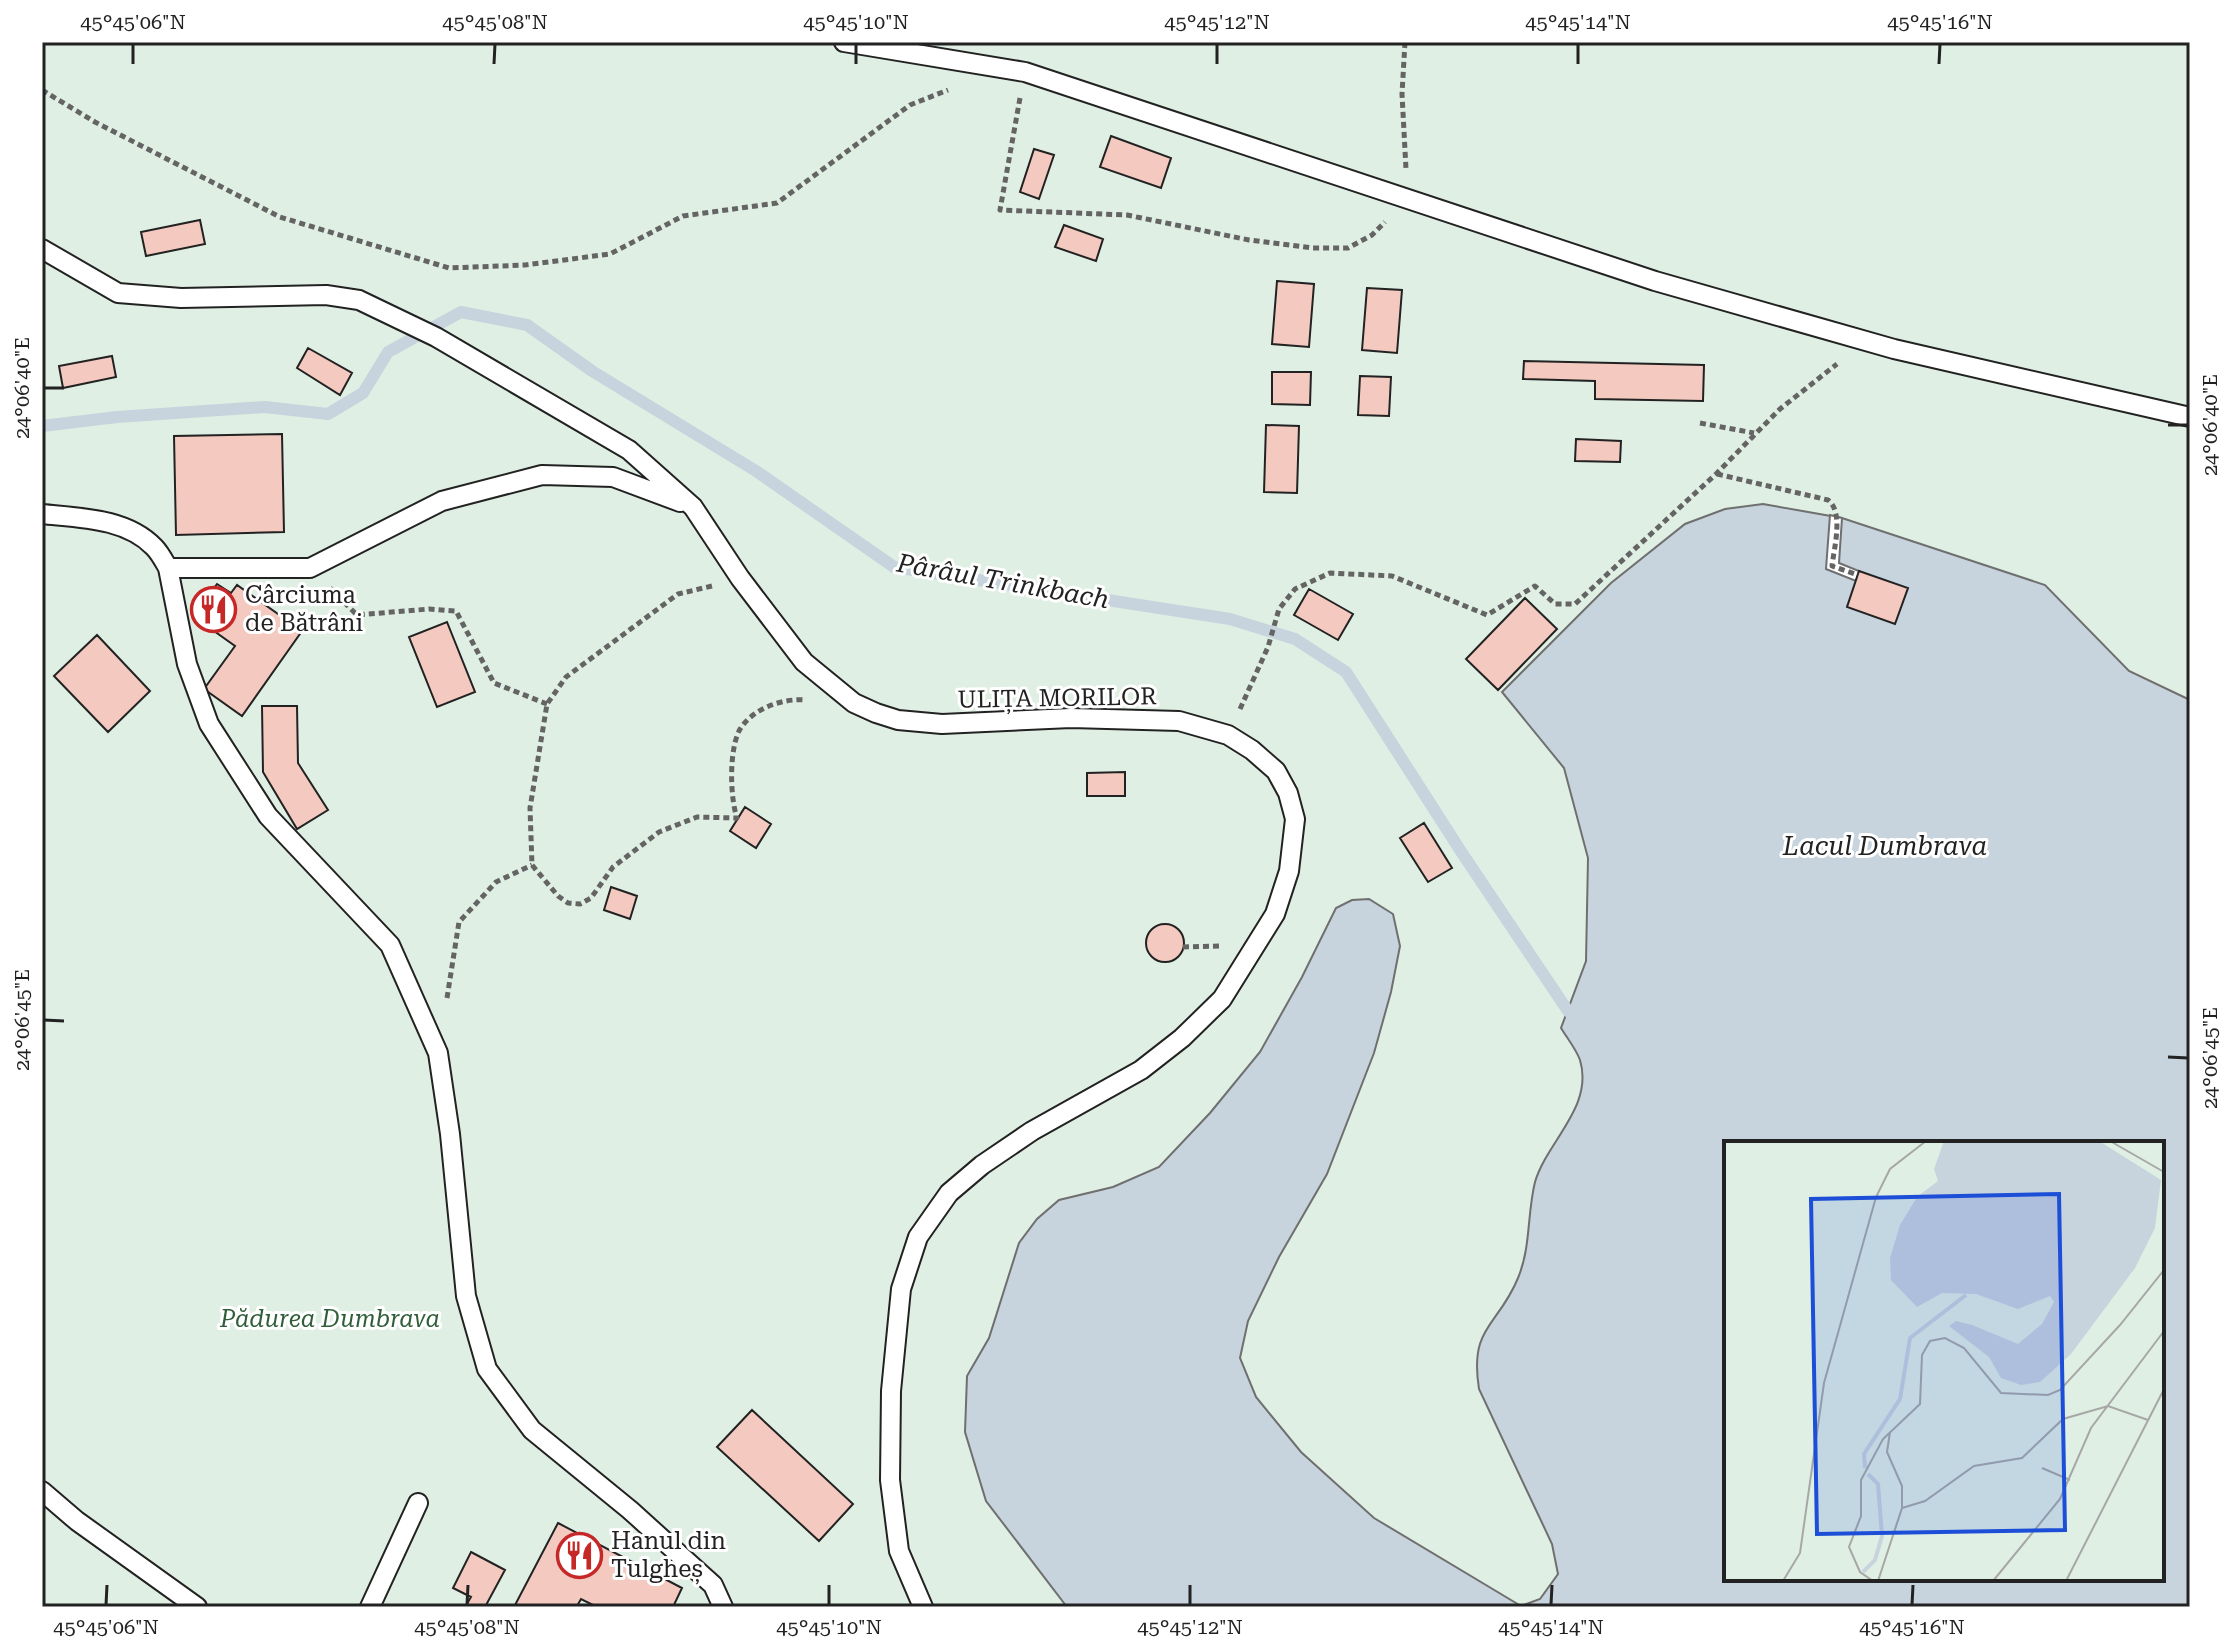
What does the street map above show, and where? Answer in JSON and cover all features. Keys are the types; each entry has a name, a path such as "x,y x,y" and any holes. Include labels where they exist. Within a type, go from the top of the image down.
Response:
{"lane":[{"path":"844,42 1025,72 1655,281 1894,349 2190,417"},
{"name":"ULIȚA MORILOR","path":"42,249 118,293 181,298 326,295 359,300 436,337 629,450 693,507 740,578 804,662 854,703 876,713 919,723 1147,718 1179,721 1228,735 1276,771 1288,793 1295,819 1289,871 1275,914 1222,999 1182,1038 1141,1070 1032,1131 982,1165 949,1193 918,1237 901,1289 891,1391 890,1480 899,1551 923,1607"},
{"path":"168,568 310,568 442,501 542,475 613,477 693,507"},
{"path":"42,514 96,520 130,530 155,547 168,568 187,664 209,724 268,816 390,945 438,1053 450,1134 466,1296 487,1369 532,1430 630,1510 713,1585 723,1607"},
{"path":"42,1491 77,1521 197,1607"},
{"path":"370,1607 418,1503"}],"path":[{"path":"1025,72 1000,210 1127,215 1249,240 1313,248 1348,248 1372,235 1407,200 1402,94 1405,42"},
{"path":"42,90 95,122 280,217 449,268 525,265 610,254 683,216 777,203 910,105 952,89"},
{"path":"1228,735 1268,647 1279,609 1295,589 1330,573 1392,576 1487,615 1535,586 1555,604 1575,604 1716,474 1754,433 1833,365 1894,349"},
{"path":"1700,423 1754,433"},
{"path":"1716,474 1828,500 1833,504 1836,515 1832,566 1858,575"},
{"path":"310,568 357,615 429,609 456,611 494,683 547,704"},
{"path":"740,578 678,594 566,677 547,704 530,808 532,865 558,896 568,903 580,904 591,898 613,867 659,832 697,817 737,818 732,803 732,768 739,731 760,710 790,699 854,703"},
{"path":"438,1053 459,922 496,882 532,865"}],"green space":[{"name":"Pădurea Dumbrava","path":"42,42 2190,42 2190,1607 42,1607"}],"water":[{"name":"Lacul Dumbrava","path":"1763,504 1842,518 2045,585 2129,671 2190,700 2190,1607 1067,1607 986,1501 965,1432 967,1376 989,1338 1019,1243 1037,1219 1059,1200 1113,1187 1159,1167 1210,1113 1260,1052 1336,908 1352,900 1369,899 1393,914 1400,946 1391,992 1374,1053 1327,1174 1279,1257 1248,1321 1240,1358 1256,1397 1301,1452 1374,1518 1521,1606 1540,1599 1558,1574 1552,1544 1479,1389 1477,1368 1482,1339 1510,1294 1522,1266 1535,1182 1581,1093 1583,1077 1580,1060 1561,1028 1586,961 1588,858 1564,768 1502,692 1611,583 1685,524 1725,509"}],"pier":[{"path":"1830,515 1842,518 1839,563 1859,571 1856,581 1826,569"}],"building":[{"path":"1111,136 1171,158 1161,188 1100,167"},
{"path":"1034,149 1054,155 1039,199 1020,192"},
{"path":"200,220 205,244 146,256 141,232"},
{"path":"1064,225 1103,239 1096,261 1055,247"},
{"path":"1277,281 1314,284 1309,347 1272,344"},
{"path":"1367,288 1402,290 1397,353 1362,350"},
{"path":"308,348 352,373 340,395 297,368"},
{"path":"112,356 116,377 63,388 59,366"},
{"path":"1524,361 1704,365 1703,401 1595,399 1595,381 1523,379"},
{"path":"1272,372 1311,372 1310,405 1272,404"},
{"path":"1360,376 1391,377 1389,416 1358,415"},
{"path":"1266,425 1299,426 1297,493 1264,492"},
{"path":"282,434 284,532 176,535 174,436"},
{"path":"1576,439 1621,441 1620,462 1575,461"},
{"path":"1859,571 1908,588 1895,624 1847,607"},
{"path":"217,584 231,593 237,585 302,631 242,716 204,689 235,646 207,626 215,615 201,606"},
{"path":"1309,589 1353,614 1338,640 1294,615"},
{"path":"1525,598 1557,629 1498,690 1466,659"},
{"path":"447,622 475,692 437,707 409,637"},
{"path":"97,635 150,691 108,732 54,676"},
{"path":"262,706 297,706 298,763 328,810 297,829 263,772"},
{"path":"1125,772 1125,796 1087,796 1087,773"},
{"path":"745,807 771,824 756,848 730,831"},
{"path":"1424,823 1452,868 1428,882 1400,838"},
{"path":"611,887 637,896 630,919 604,910"},
{"path":"1165,924 1178,930 1184,943 1178,956 1165,962 1152,956 1146,943 1152,930"},
{"path":"752,1410 853,1504 819,1541 717,1447"},
{"name":"Hanul din Tulgheș","path":"558,1523 682,1588 673,1607 597,1607 581,1599 579,1607 514,1607"},
{"path":"471,1552 505,1570 485,1607 465,1607 471,1597 453,1588"}],"waterway":[{"name":"Pârâul Trinkbach","path":"42,426 117,417 265,407 328,414 363,393 388,352 461,312 527,325 592,371 756,471 894,567 1230,619 1295,639 1346,672 1462,853 1568,1011 1580,1021"}],"place":[{"name":"Cârciuma de Bătrâni","path":"214,609"},
{"name":"Hanul din Tulgheș","path":"580,1555"}]}
